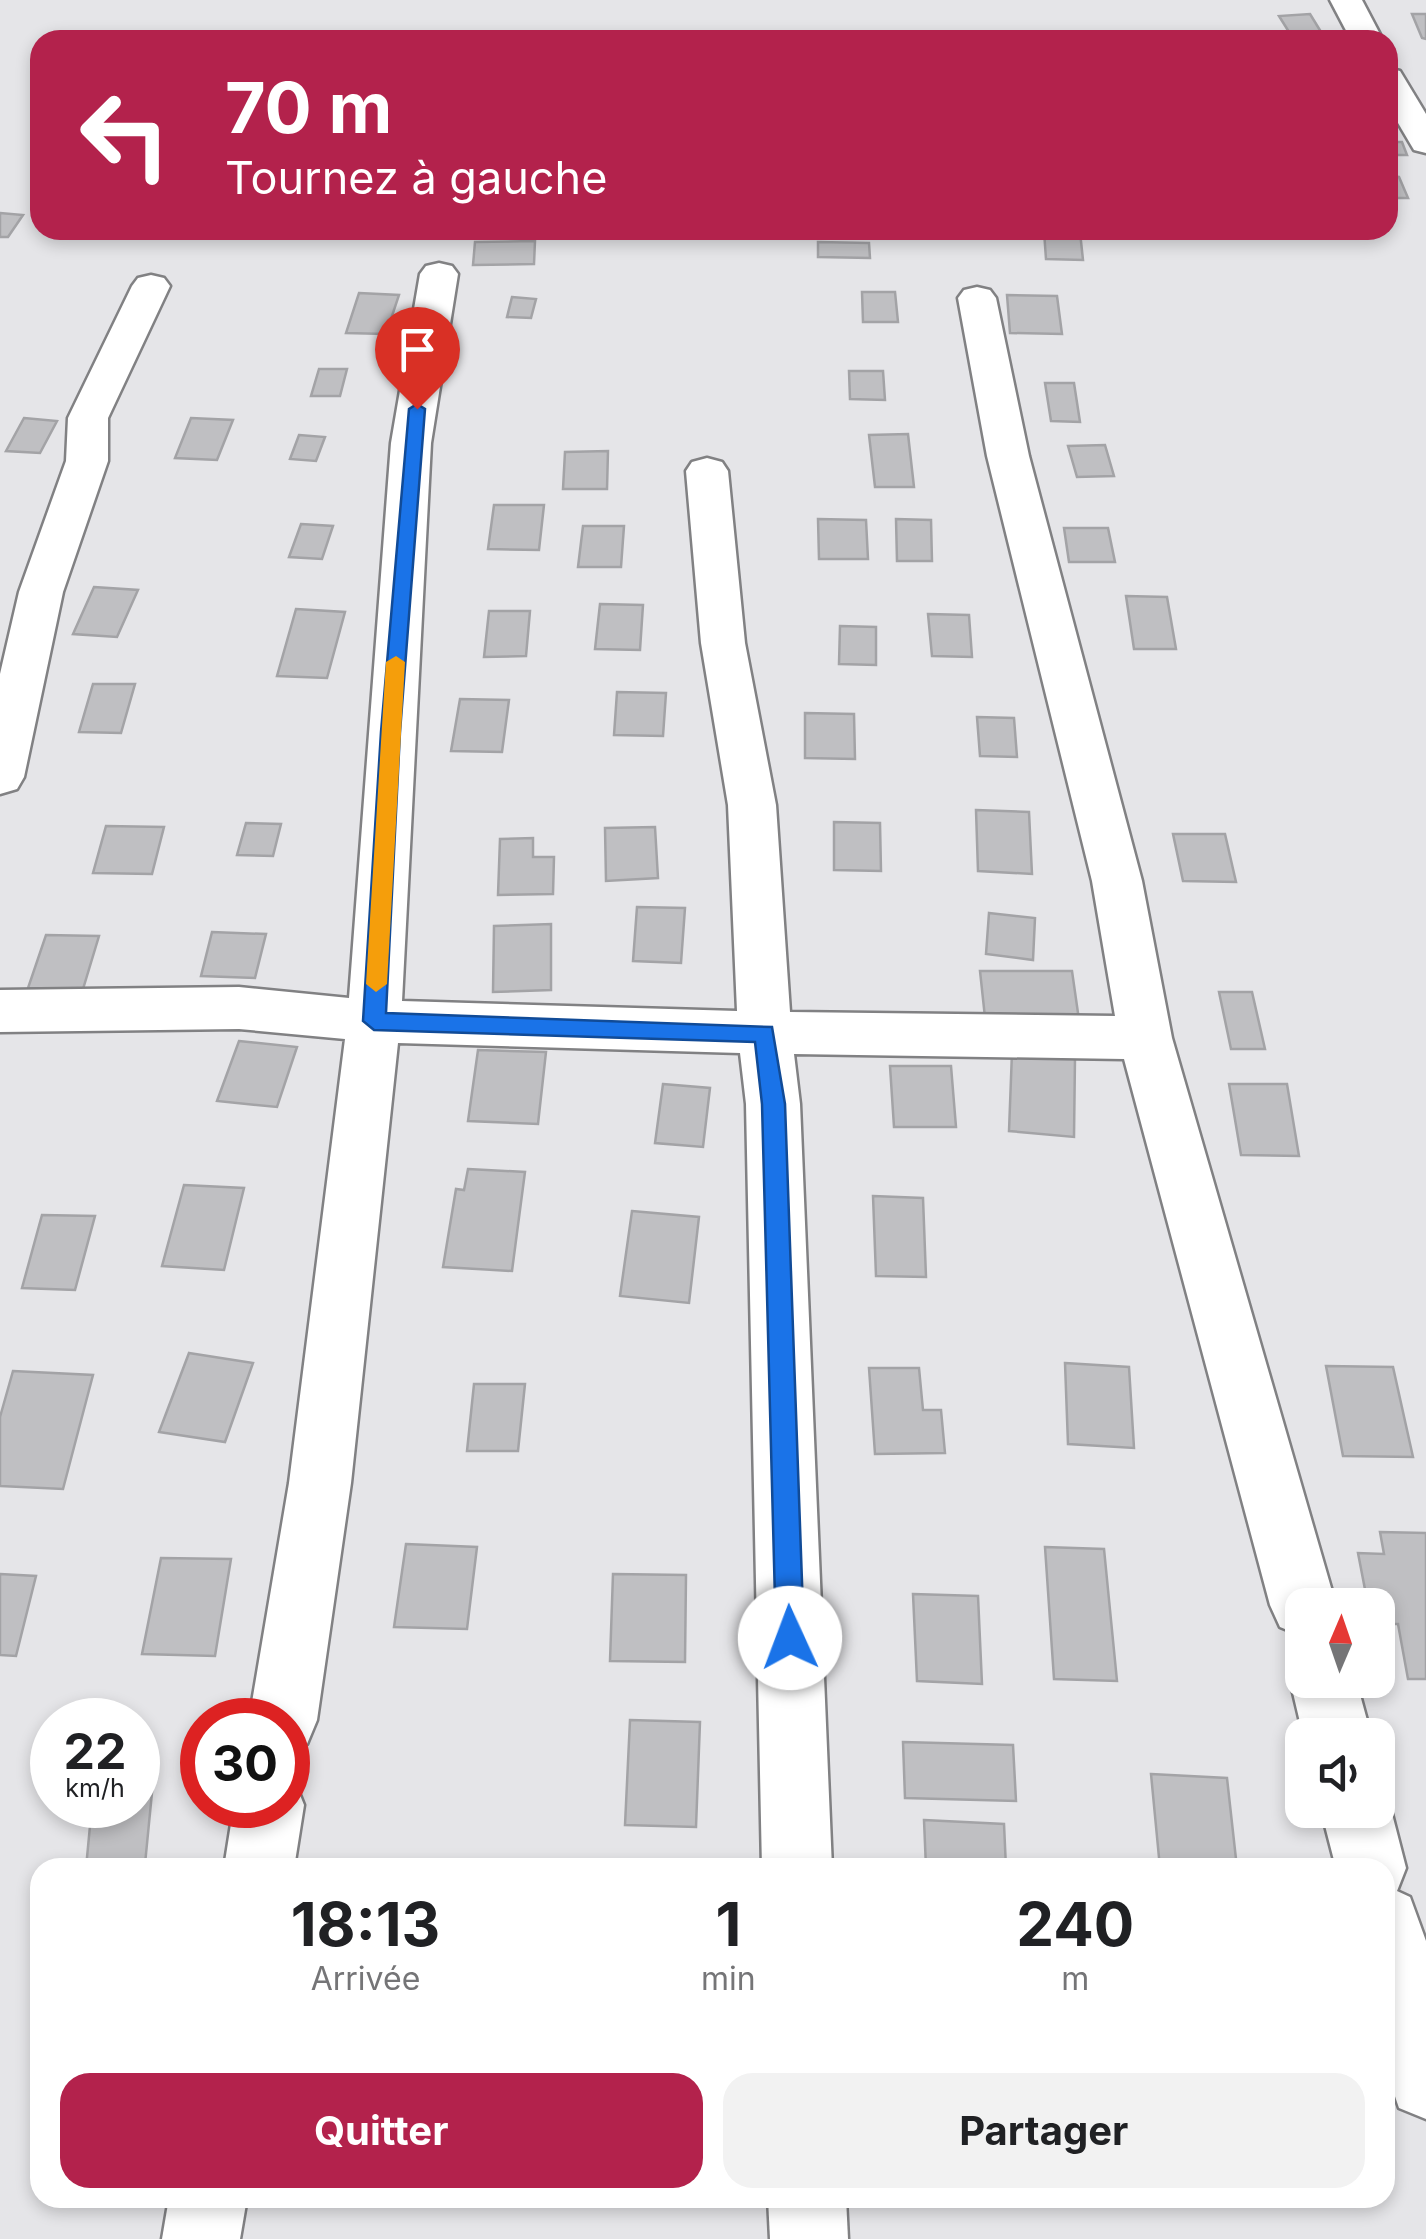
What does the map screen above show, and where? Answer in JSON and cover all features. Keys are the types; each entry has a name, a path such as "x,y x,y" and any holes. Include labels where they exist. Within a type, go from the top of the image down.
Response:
{"street":[{"path":"1346,0 1362,30"},
{"path":"1398,95 1426,143"},
{"path":"286,1698 320,1483 374,1021 412,443 439,274"},
{"path":"0,777 41,592 86,461 88,418 151,286"},
{"path":"978,298 1013,476 1117,881 1145,1038 1298,1588"},
{"path":"707,471 723,642 752,805 764,1033 773,1104 797,1858"},
{"path":"0,1011 239,1008 374,1021 764,1033 1145,1038"},
{"path":"261,1858 265,1828"},
{"path":"1361,1828 1368,1858"},
{"path":"1395,1961 1426,2080"},
{"path":"201,2239 206,2208"},
{"path":"807,2208 808,2239"}],"building":[{"path":"1310,14 1320,30 1288,30 1279,16"},
{"path":"1412,14 1426,14 1426,39 1422,38"},
{"path":"1398,142 1402,142 1407,155 1398,155"},
{"path":"1398,177 1399,177 1408,198 1398,198"},
{"path":"0,213 23,215 8,237 0,237"},
{"path":"1045,240 1081,240 1083,260 1046,259"},
{"path":"535,241 534,264 473,265 475,242"},
{"path":"818,242 869,243 870,258 818,257"},
{"path":"862,292 895,292 898,322 863,322"},
{"path":"359,293 399,295 386,334 346,333"},
{"path":"1007,295 1057,296 1062,334 1010,333"},
{"path":"512,297 536,299 531,318 507,317"},
{"path":"319,369 347,369 340,396 311,396"},
{"path":"849,371 883,371 885,400 850,399"},
{"path":"1045,383 1074,383 1080,422 1051,421"},
{"path":"24,418 57,421 40,453 6,451"},
{"path":"191,418 233,420 217,460 175,458"},
{"path":"908,434 914,487 875,487 869,435"},
{"path":"299,435 325,437 316,461 290,459"},
{"path":"1105,445 1114,476 1077,477 1068,446"},
{"path":"608,451 607,489 563,489 565,452"},
{"path":"494,505 544,505 539,550 488,549"},
{"path":"818,519 866,520 868,559 819,559"},
{"path":"896,519 931,520 932,561 897,561"},
{"path":"301,524 333,526 322,559 289,557"},
{"path":"583,526 624,526 621,567 578,567"},
{"path":"1064,528 1108,528 1115,562 1069,562"},
{"path":"94,587 138,590 117,637 73,634"},
{"path":"1126,596 1167,597 1176,649 1134,649"},
{"path":"600,604 643,605 640,650 595,649"},
{"path":"296,609 345,612 327,678 277,676"},
{"path":"489,611 530,611 526,656 484,657"},
{"path":"928,614 969,615 972,657 932,656"},
{"path":"840,626 876,627 876,665 839,664"},
{"path":"93,684 135,684 121,733 79,732"},
{"path":"617,692 666,693 663,736 614,735"},
{"path":"460,699 509,700 502,752 451,751"},
{"path":"805,713 854,714 855,759 805,758"},
{"path":"977,717 1014,718 1017,757 980,756"},
{"path":"976,810 1029,812 1032,874 978,871"},
{"path":"834,822 880,823 881,871 834,870"},
{"path":"246,823 281,824 273,856 237,855"},
{"path":"106,826 164,827 152,874 93,873"},
{"path":"655,827 658,878 606,881 605,828"},
{"path":"1173,834 1225,834 1236,882 1183,881"},
{"path":"533,838 533,857 554,857 553,894 498,895 500,839"},
{"path":"637,907 685,908 681,963 633,961"},
{"path":"989,913 1035,918 1033,960 986,954"},
{"path":"551,924 551,990 493,992 494,926"},
{"path":"212,932 266,934 255,978 201,976"},
{"path":"46,935 99,936 83,989 28,988"},
{"path":"980,971 1072,971 1080,1027 986,1027"},
{"path":"1219,992 1252,992 1265,1049 1231,1049"},
{"path":"239,1041 297,1047 277,1107 217,1101"},
{"path":"478,1050 546,1052 538,1124 468,1121"},
{"path":"1012,1052 1075,1057 1074,1137 1009,1131"},
{"path":"890,1066 951,1066 956,1127 894,1127"},
{"path":"663,1084 710,1088 703,1147 655,1143"},
{"path":"1229,1084 1287,1084 1299,1156 1241,1155"},
{"path":"468,1169 525,1172 512,1271 443,1267 456,1189 464,1190"},
{"path":"184,1185 244,1188 224,1270 162,1266"},
{"path":"873,1196 923,1198 926,1277 876,1276"},
{"path":"632,1211 699,1217 689,1303 620,1296"},
{"path":"42,1215 95,1216 75,1290 22,1288"},
{"path":"189,1353 253,1363 225,1442 159,1432"},
{"path":"1065,1363 1129,1367 1134,1448 1068,1444"},
{"path":"1326,1366 1393,1367 1413,1457 1343,1456"},
{"path":"869,1368 919,1368 923,1410 941,1410 945,1453 875,1454"},
{"path":"13,1371 93,1375 63,1489 0,1486 0,1417"},
{"path":"474,1384 525,1384 518,1451 467,1451"},
{"path":"1380,1532 1426,1533 1426,1679 1408,1679 1395,1624 1395,1588 1365,1588 1358,1553 1384,1554"},
{"path":"406,1544 477,1547 467,1629 394,1627"},
{"path":"1045,1547 1104,1549 1117,1681 1054,1679"},
{"path":"161,1558 231,1559 215,1656 142,1654"},
{"path":"0,1574 36,1576 16,1656 0,1655"},
{"path":"613,1574 686,1575 685,1662 610,1661"},
{"path":"913,1594 978,1596 982,1684 917,1681"},
{"path":"630,1720 700,1722 696,1827 625,1825"},
{"path":"903,1742 1013,1745 1016,1801 905,1798"},
{"path":"1151,1774 1227,1778 1236,1858 1159,1858"},
{"path":"924,1820 1004,1824 1006,1858 926,1858"},
{"path":"90,1828 149,1828 146,1858 87,1858"}],"slow traffic":[{"path":"376,984 396,662"}],"route":[{"path":"417,409 390,732 374,1021 764,1033 773,1104 790,1638"}]}
